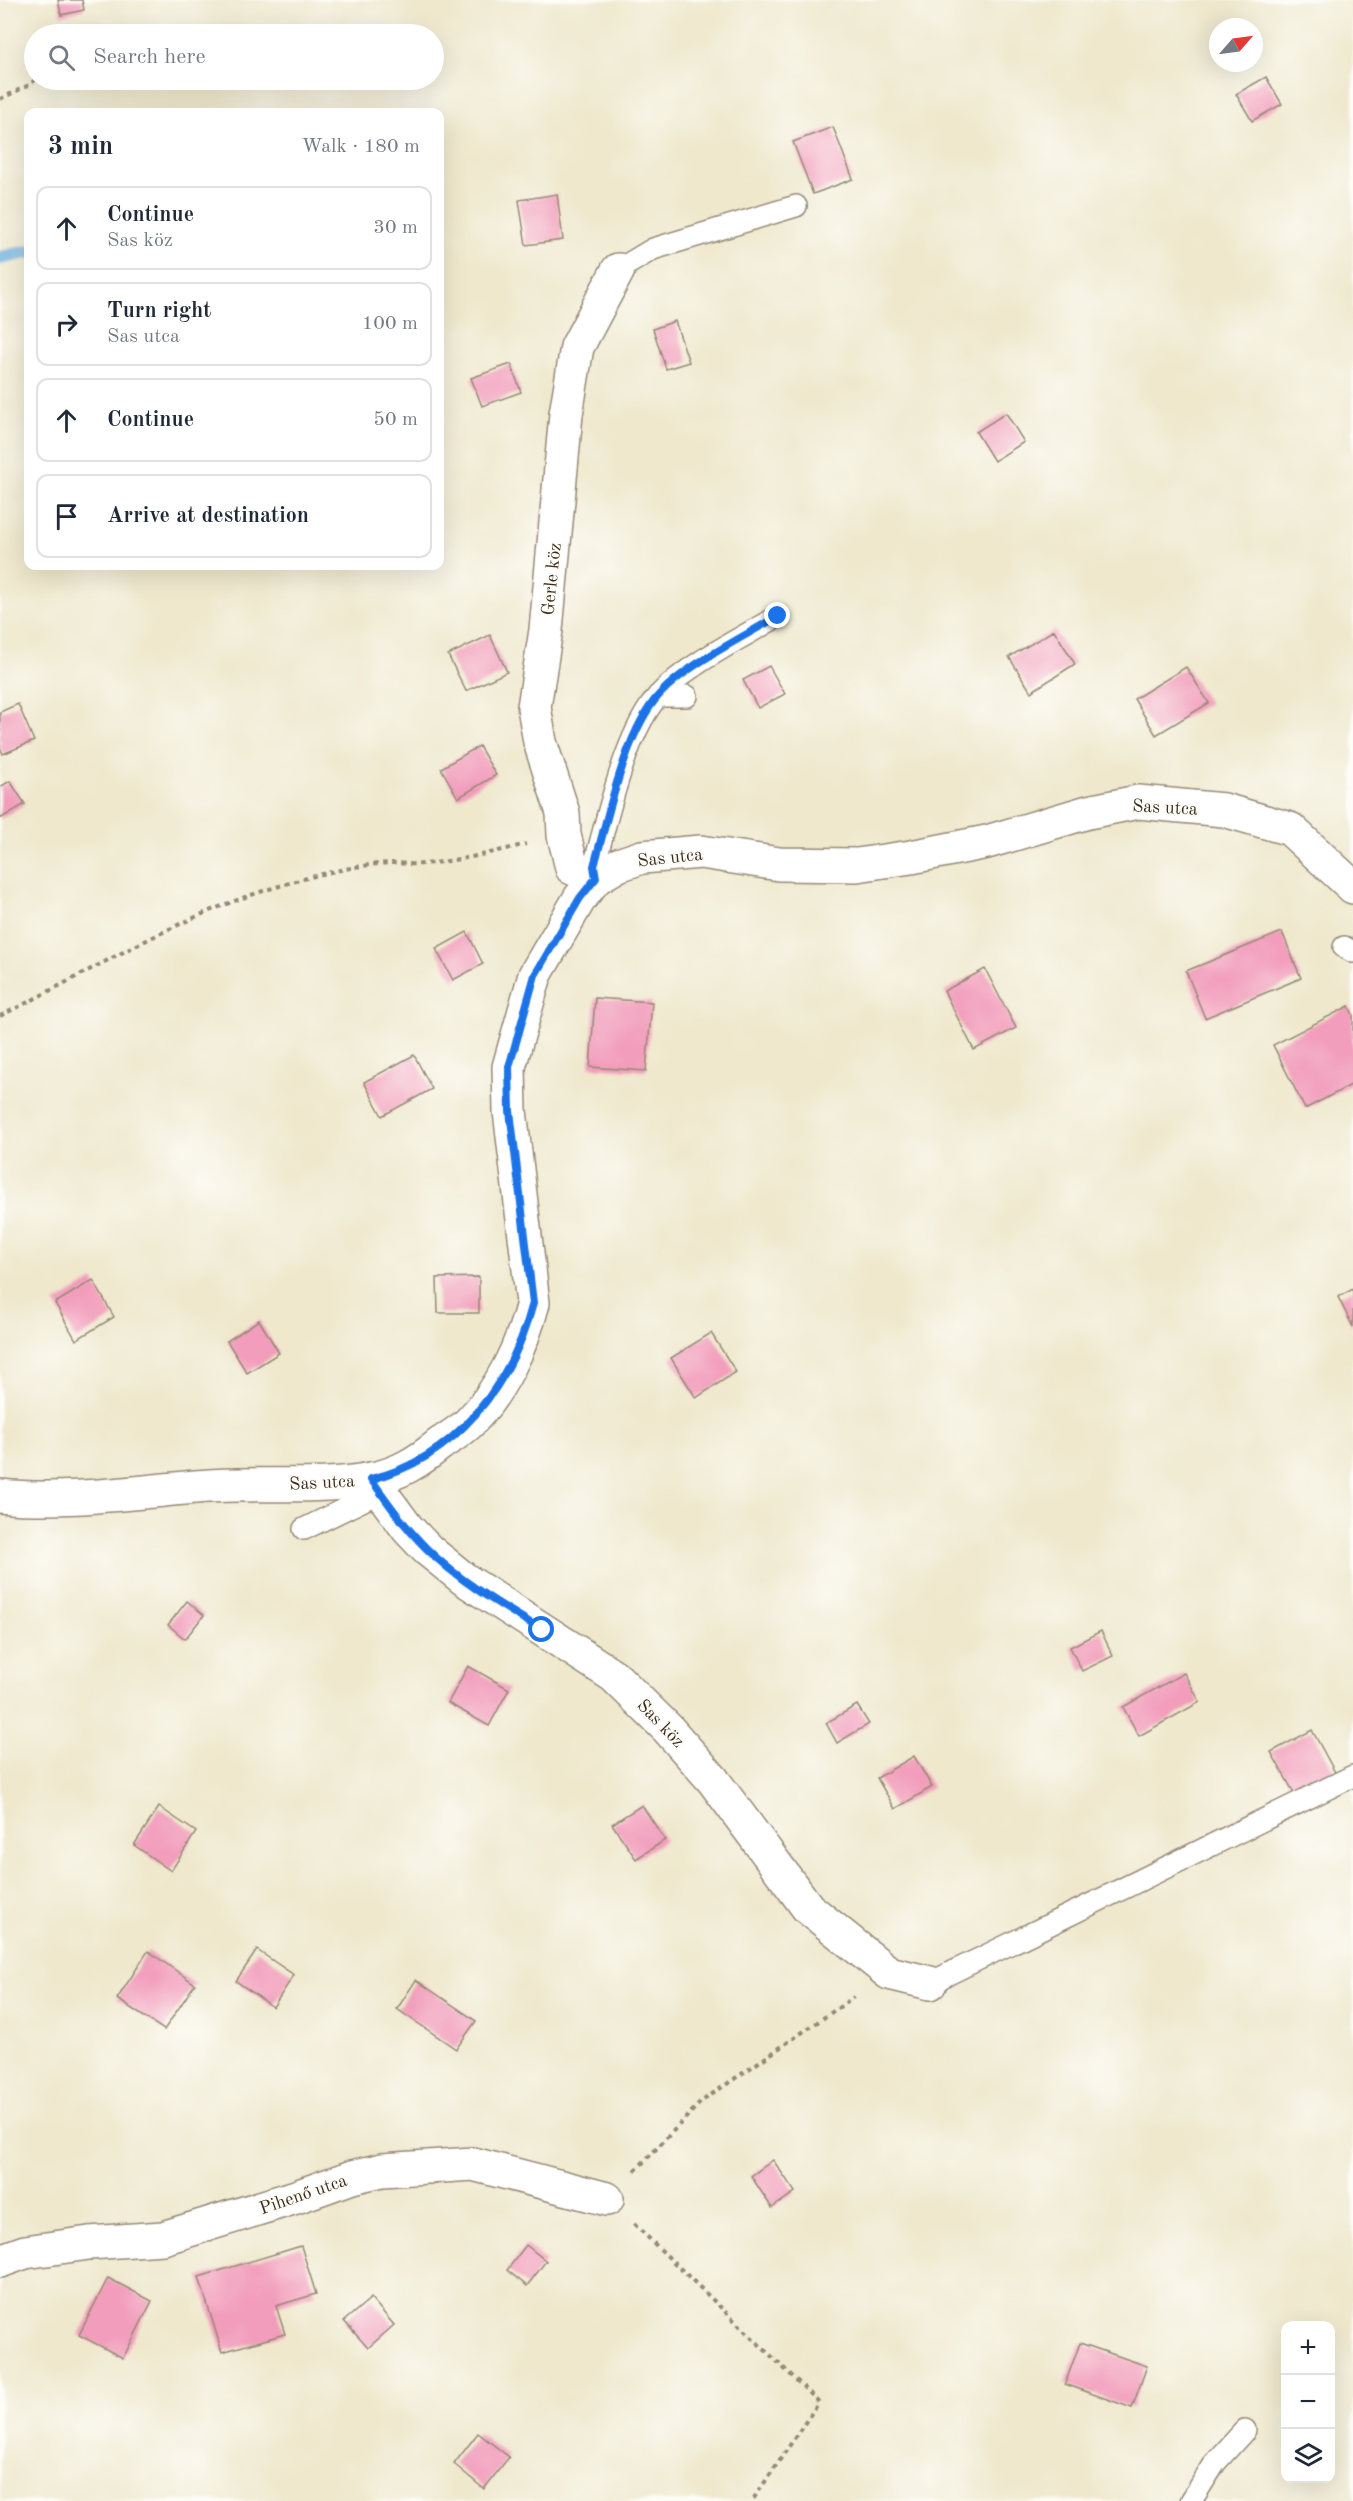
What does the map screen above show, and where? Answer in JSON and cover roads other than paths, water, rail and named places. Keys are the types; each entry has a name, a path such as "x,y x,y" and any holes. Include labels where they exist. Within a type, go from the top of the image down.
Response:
{"street":[{"name":"Gerle köz","path":"596,878 572,868 564,835 557,787 540,742 534,707 546,630 566,414 577,347 618,270"},
{"name":"Sas utca","path":"0,1496 111,1497 211,1486 375,1485 422,1459 469,1423 508,1370 526,1328 533,1303 510,1111 509,1067 535,975 580,898 596,878 618,865 642,857 701,852 779,864 858,865 987,842 1088,812 1137,802 1224,810 1290,829 1353,887"},
{"name":"Sas köz","path":"375,1485 421,1543 464,1579 614,1676 713,1780 808,1908 889,1973 930,1983"},
{"name":"Pihenő utca","path":"0,2261 26,2252 89,2243 162,2238 296,2197 352,2177 382,2170 474,2164 607,2199"}],"lane":[{"path":"618,270 653,249 796,206"},
{"path":"596,878 594,866 629,745 658,696 678,678 778,616"},
{"path":"658,696 687,696"},
{"path":"304,1529 375,1485"},
{"path":"930,1983 1353,1776"},
{"path":"1191,2501 1215,2463 1245,2430"}],"waterway":[{"path":"0,258 24,253"}]}
